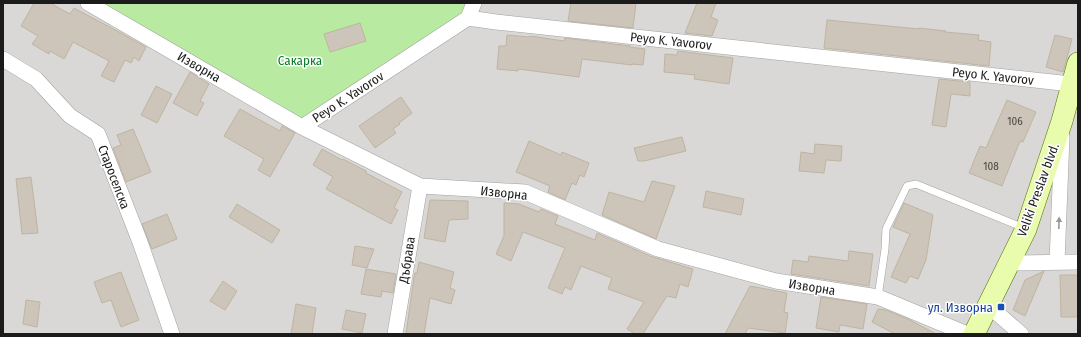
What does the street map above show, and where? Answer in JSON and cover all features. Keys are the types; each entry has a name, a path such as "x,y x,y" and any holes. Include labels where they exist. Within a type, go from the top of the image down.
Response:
{"main road":[{"name":"Veliki Preslav blvd.","path":"974,334 1026,229 1062,121 1078,63"}],"street":[{"name":"Изворна","path":"88,3 302,127 420,186 525,192 658,250 776,281 878,297 967,334"},
{"path":"468,18 474,3"},
{"name":"Peyo K. Yavorov","path":"302,127 468,18 1071,84"},
{"name":"Староселска","path":"3,59 36,79 70,116 98,134 140,242 172,334"},
{"path":"1057,262 1062,121"},
{"name":"Дъбрава","path":"395,334 420,186"},
{"path":"1009,263 1078,262"},
{"path":"988,306 1021,334"}],"lane":[{"path":"878,297 885,250 886,229 907,186 916,184 1026,229"}],"shaded area":[{"path":"3,3 1078,3 1078,334 3,334"}],"green space":[{"name":"Сакарка","path":"88,3 474,3 468,18 302,127"}],"building":[{"path":"34,3 50,3 70,14 74,8 146,47 139,61 134,57 131,63 125,60 114,82 101,76 109,61 73,42 64,59 50,51 49,54 32,44 38,36 21,26"},
{"path":"571,3 636,3 633,28 568,21"},
{"path":"697,3 716,3 711,17 718,20 712,36 685,33"},
{"path":"827,20 979,35 978,40 991,42 989,66 824,48"},
{"path":"360,23 366,41 330,52 324,34"},
{"path":"507,35 530,36 564,41 565,38 645,49 643,65 582,59 579,77 518,69 518,71 497,69 499,46 506,46"},
{"path":"1055,35 1072,39 1063,72 1046,67"},
{"path":"678,51 733,58 729,84 694,79 695,75 664,72 665,54 677,55"},
{"path":"190,72 209,84 200,101 204,103 197,116 173,103"},
{"path":"939,79 970,82 970,96 951,94 946,127 932,125"},
{"path":"156,86 172,94 157,123 141,115"},
{"path":"401,97 412,113 393,129 396,133 375,148 359,126"},
{"path":"1007,100 1036,112 1023,142 1020,141 1002,186 969,173 980,146 986,148"},
{"path":"240,109 280,131 282,126 295,133 270,177 258,170 264,159 224,136"},
{"path":"133,129 151,172 126,182 113,148 121,145 117,135"},
{"path":"682,137 686,151 644,161 638,161 634,148"},
{"path":"529,141 561,155 562,152 589,163 584,177 580,175 576,185 572,183 565,200 548,192 550,186 516,172"},
{"path":"815,144 842,146 841,161 826,160 824,173 799,171 801,152 814,154"},
{"path":"322,149 366,171 366,173 402,192 394,208 398,210 391,224 326,189 333,177 313,165"},
{"path":"31,177 38,233 22,234 16,179"},
{"path":"652,181 675,186 656,239 602,215 609,192 644,202"},
{"path":"706,191 744,199 741,215 703,207"},
{"path":"430,200 468,201 468,219 449,220 445,242 424,238"},
{"path":"504,203 519,204 539,212 541,209 558,216 555,224 595,240 597,233 650,256 693,269 688,287 680,284 676,298 667,296 643,334 635,334 627,329 644,302 608,289 612,278 581,266 571,290 565,287 562,294 548,288 565,248 523,232 511,261 496,254 504,236"},
{"path":"904,203 933,215 926,260 918,279 910,276 906,283 891,277 910,234 893,227"},
{"path":"237,204 280,230 272,243 229,217"},
{"path":"167,214 177,239 152,249 142,224"},
{"path":"355,246 374,249 367,268 352,265"},
{"path":"849,251 873,254 869,286 791,274 793,260 808,262 809,256 848,261"},
{"path":"419,262 454,272 450,288 455,290 451,304 430,298 424,334 406,334 414,277 415,273 417,273"},
{"path":"366,269 396,274 393,293 382,291 381,297 361,294"},
{"path":"1044,271 1025,316 1013,310 1025,280"},
{"path":"121,272 139,320 121,327 111,300 102,303 94,282"},
{"path":"1060,275 1078,275 1078,317 1061,317"},
{"path":"223,281 237,291 225,310 210,301"},
{"path":"750,286 787,293 784,312 788,313 785,333 748,328 745,334 725,334"},
{"path":"821,297 867,304 863,329 840,325 839,332 816,328"},
{"path":"26,300 40,302 37,327 23,324"},
{"path":"296,304 316,308 312,334 291,334"},
{"path":"878,309 886,310 908,319 936,334 895,334 872,322"},
{"path":"346,310 366,314 362,333 342,329"}],"place":[{"name":"ул. Изворна","path":"1001,307"}]}
